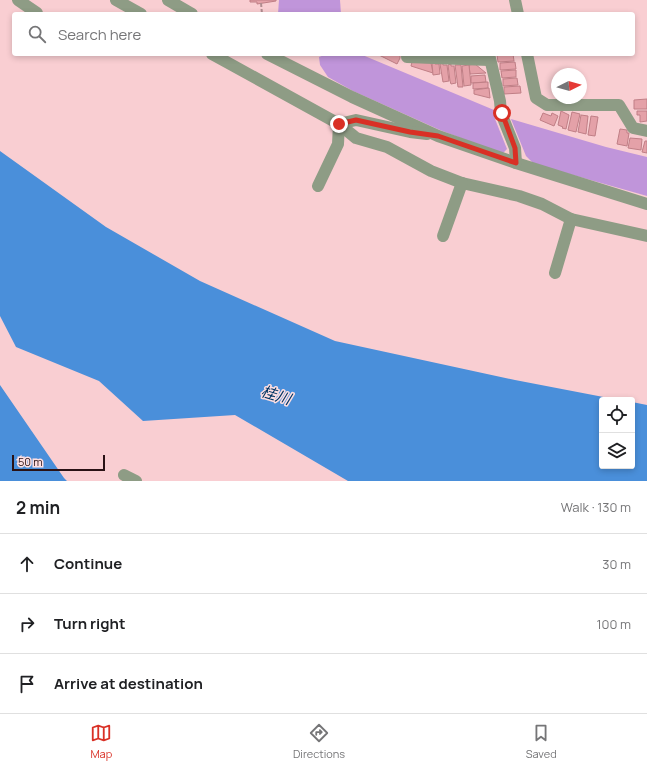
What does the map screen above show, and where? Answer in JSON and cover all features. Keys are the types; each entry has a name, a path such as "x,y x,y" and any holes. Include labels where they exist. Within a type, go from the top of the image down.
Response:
{"street":[{"path":"18,0 37,12"},
{"path":"116,0 137,12"},
{"path":"168,0 189,12"},
{"path":"515,0 518,12"},
{"path":"216,56 339,124 356,138 387,147 431,171 462,183 519,196 542,204 572,219 647,236"},
{"path":"271,56 352,97 438,136 516,163 647,204"},
{"path":"526,56 536,98 547,105 619,104 633,128 647,131"},
{"path":"407,57 489,57 502,113 515,148 516,163"},
{"path":"339,124 356,120 410,132 438,136"},
{"path":"318,186 338,144 339,124"},
{"path":"443,236 462,183"},
{"path":"555,273 572,219"},
{"path":"124,475 136,481"}],"path":[{"path":"262,3 262,12"}],"shaded area":[{"path":"279,0 340,0 341,12 278,12"},
{"path":"365,56 494,110 495,119 507,149 502,154 440,130 353,91 328,77 320,65 319,57"},
{"path":"511,119 606,147 647,157 647,196 534,164 526,156"}],"water":[{"name":"桂川","path":"0,151 106,227 200,281 335,341 515,380 603,397 599,397 599,469 635,469 635,403 647,405 647,481 348,481 235,415 143,421 99,381 16,347 0,316"},
{"path":"0,385 64,478 67,481 0,481"}],"building":[{"path":"250,0 276,1 257,4 257,2 250,2"},
{"path":"381,56 400,56 397,64"},
{"path":"497,56 513,56 514,61 498,62"},
{"path":"412,62 431,63 433,73 411,66"},
{"path":"435,62 435,64 439,64 440,74 433,75 432,63"},
{"path":"515,62 516,69 500,70 500,63"},
{"path":"443,63 443,65 447,65 449,81 443,82 440,64"},
{"path":"451,64 451,66 454,66 456,83 451,84 448,65"},
{"path":"475,64 486,73 470,74 469,65"},
{"path":"455,65 461,65 463,87 458,87"},
{"path":"469,65 471,85 464,86 462,66"},
{"path":"516,70 516,77 502,78 501,71"},
{"path":"485,75 486,82 471,83 471,76"},
{"path":"517,78 518,85 503,86 503,79"},
{"path":"488,82 488,88 473,89 473,83"},
{"path":"520,86 521,93 504,94 504,87"},
{"path":"489,88 490,98 474,94 474,90"},
{"path":"647,99 647,109 634,109 634,100"},
{"path":"561,111 569,115 566,129 558,125"},
{"path":"637,111 647,111 647,121 640,122 640,115 637,115"},
{"path":"572,112 580,114 576,132 568,130"},
{"path":"543,113 551,116 552,113 558,116 554,126 540,120"},
{"path":"581,115 588,116 586,134 578,132"},
{"path":"591,116 598,117 595,136 588,135"},
{"path":"620,129 627,130 627,133 629,133 627,146 617,144"},
{"path":"630,138 642,139 641,150 628,148"},
{"path":"645,141 647,141 647,153 642,152"}],"route":[{"path":"339,124 356,120 410,132 438,136 516,163 515,148 502,113"}]}
